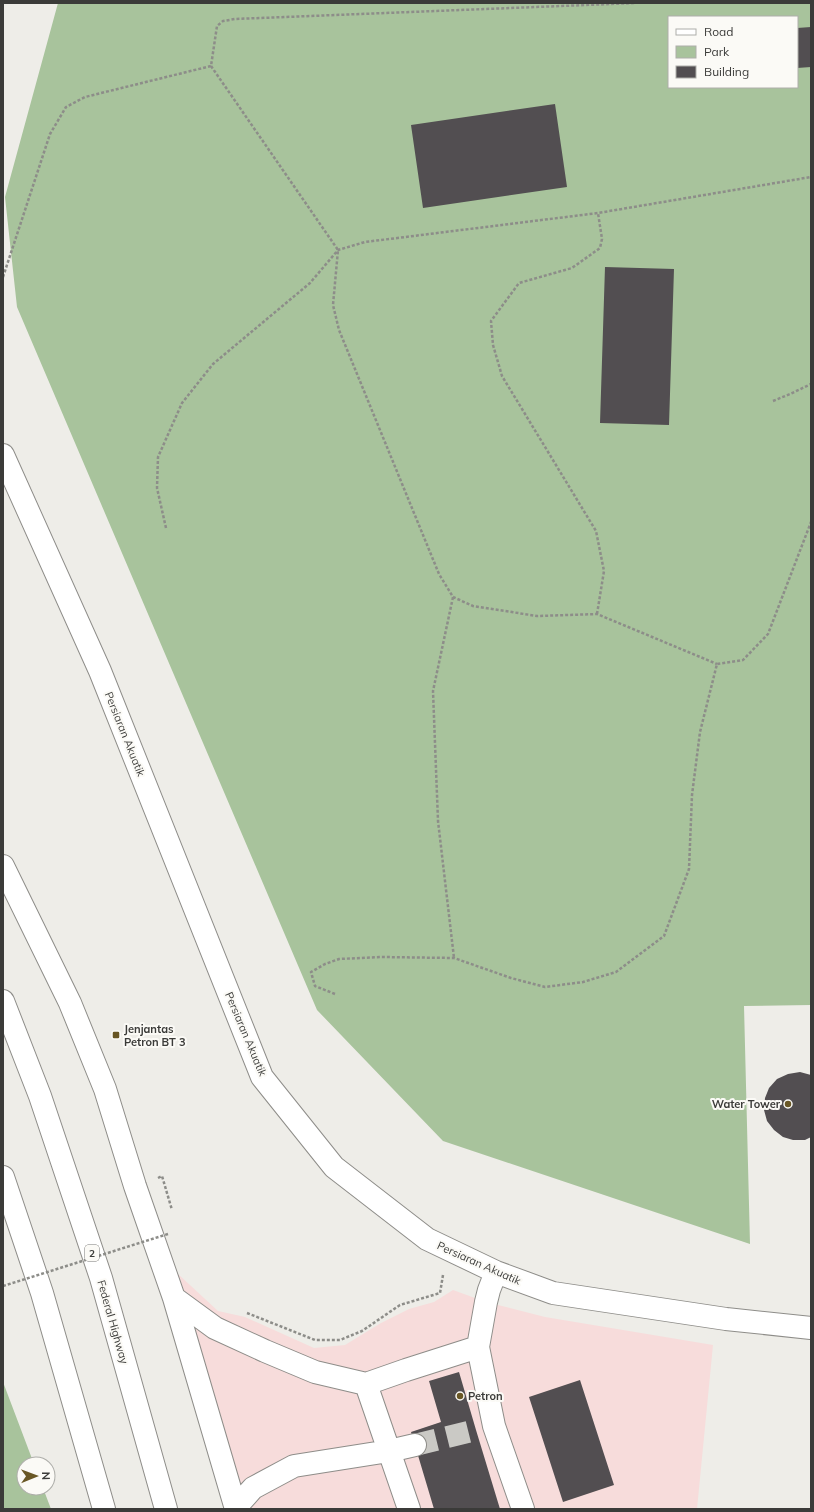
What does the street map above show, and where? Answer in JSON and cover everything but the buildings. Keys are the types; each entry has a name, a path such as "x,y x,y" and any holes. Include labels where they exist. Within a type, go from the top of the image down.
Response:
{"main road":[{"name":"Persiaran Akuatik","path":"3,455 100,671 262,1077 334,1167 427,1239 496,1272 553,1293 726,1319 811,1328"},
{"path":"3,866 70,1003 105,1089 135,1186 174,1298 236,1508"},
{"name":"Federal Highway","path":"3,1001 40,1096 100,1278 166,1509"},
{"path":"3,1177 42,1293 104,1509"},
{"path":"496,1272 486,1302 478,1347 485,1428 523,1509"},
{"path":"174,1298 215,1328 265,1351 315,1372 366,1384 478,1347"},
{"path":"366,1384 409,1509"},
{"path":"236,1508 253,1488 294,1466 389,1451 415,1445"}],"path":[{"path":"636,3 235,19 223,21 217,26 211,66 338,250 333,305 339,330 439,574 453,597 473,606 537,616 597,614 717,664 743,660 768,634 811,522"},
{"path":"3,277 50,134 66,107 85,97 211,66"},
{"path":"166,528 157,488 158,457 182,403 213,364 310,282 338,250 372,241 598,213 811,177"},
{"path":"597,614 604,571 596,531 502,376 493,345 491,322 519,283 572,268 600,248 602,239 598,213"},
{"path":"773,401 811,384"},
{"path":"453,597 433,691 438,822 454,958"},
{"path":"335,994 315,986 311,972 325,964 339,960 381,957 454,958 511,978 545,987 583,982 616,972 664,936 689,869 692,795 700,732 717,664"},
{"path":"171,1205 173,1211"},
{"path":"3,1286 168,1234"},
{"path":"244,1312 316,1340 340,1340 362,1330 400,1305 440,1293 447,1248"}],"shaded area":[{"name":"Petron","path":"177,1273 218,1311 245,1317 314,1348 345,1345 381,1323 409,1309 434,1302 453,1290 486,1302 545,1317 713,1345 697,1509 247,1509 226,1444"}],"green space":[{"path":"58,3 811,3 811,1005 744,1006 750,1244 443,1141 317,1010 17,307 5,197"},
{"path":"3,1382 31,1456 16,1456 16,1496 46,1496 51,1509 3,1509"}],"tunnel":[{"path":"415,1445 476,1430"}],"place":[{"name":"Jenjantas Petron BT 3","path":"116,1035"},
{"name":"Water Tower","path":"788,1104"},
{"name":"Petron","path":"460,1396"}]}
